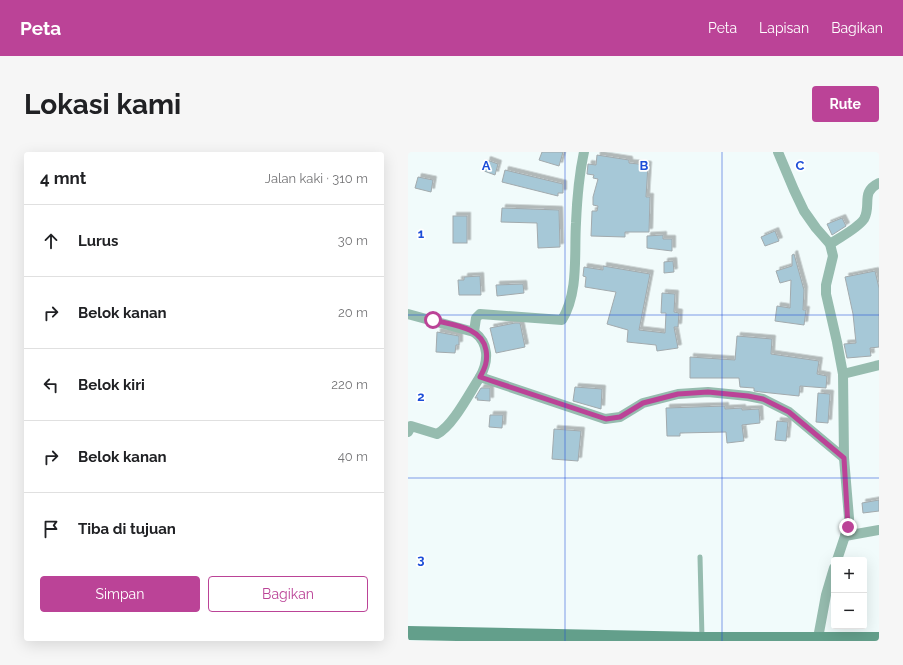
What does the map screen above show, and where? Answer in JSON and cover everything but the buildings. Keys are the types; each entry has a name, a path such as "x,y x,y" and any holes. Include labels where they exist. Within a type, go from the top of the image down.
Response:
{"main road":[{"path":"408,632 753,640 818,638 879,639"}],"street":[{"path":"474,332 476,318 480,314 562,320 567,312 573,284 579,177 584,152"},
{"path":"778,152 804,211 830,244 833,256 827,281 826,294 843,374 844,458 849,518 838,557"},
{"path":"830,244 858,225 864,219 868,193 872,187 879,183"},
{"path":"408,314 474,332 482,337 487,357 486,367 442,432 437,434 415,426 411,426 408,432"},
{"path":"843,374 879,365"},
{"path":"480,377 606,419 620,417 643,403 678,394 708,392 763,399 789,412 844,458"},
{"path":"845,536 879,530"},
{"path":"818,638 831,578"}],"lane":[{"path":"700,557 702,639"}],"route":[{"path":"433,320 474,332 482,337 487,357 486,367 480,377 606,419 620,417 643,403 678,394 708,392 763,399 789,412 814,431 844,458 849,518 848,527"}]}
